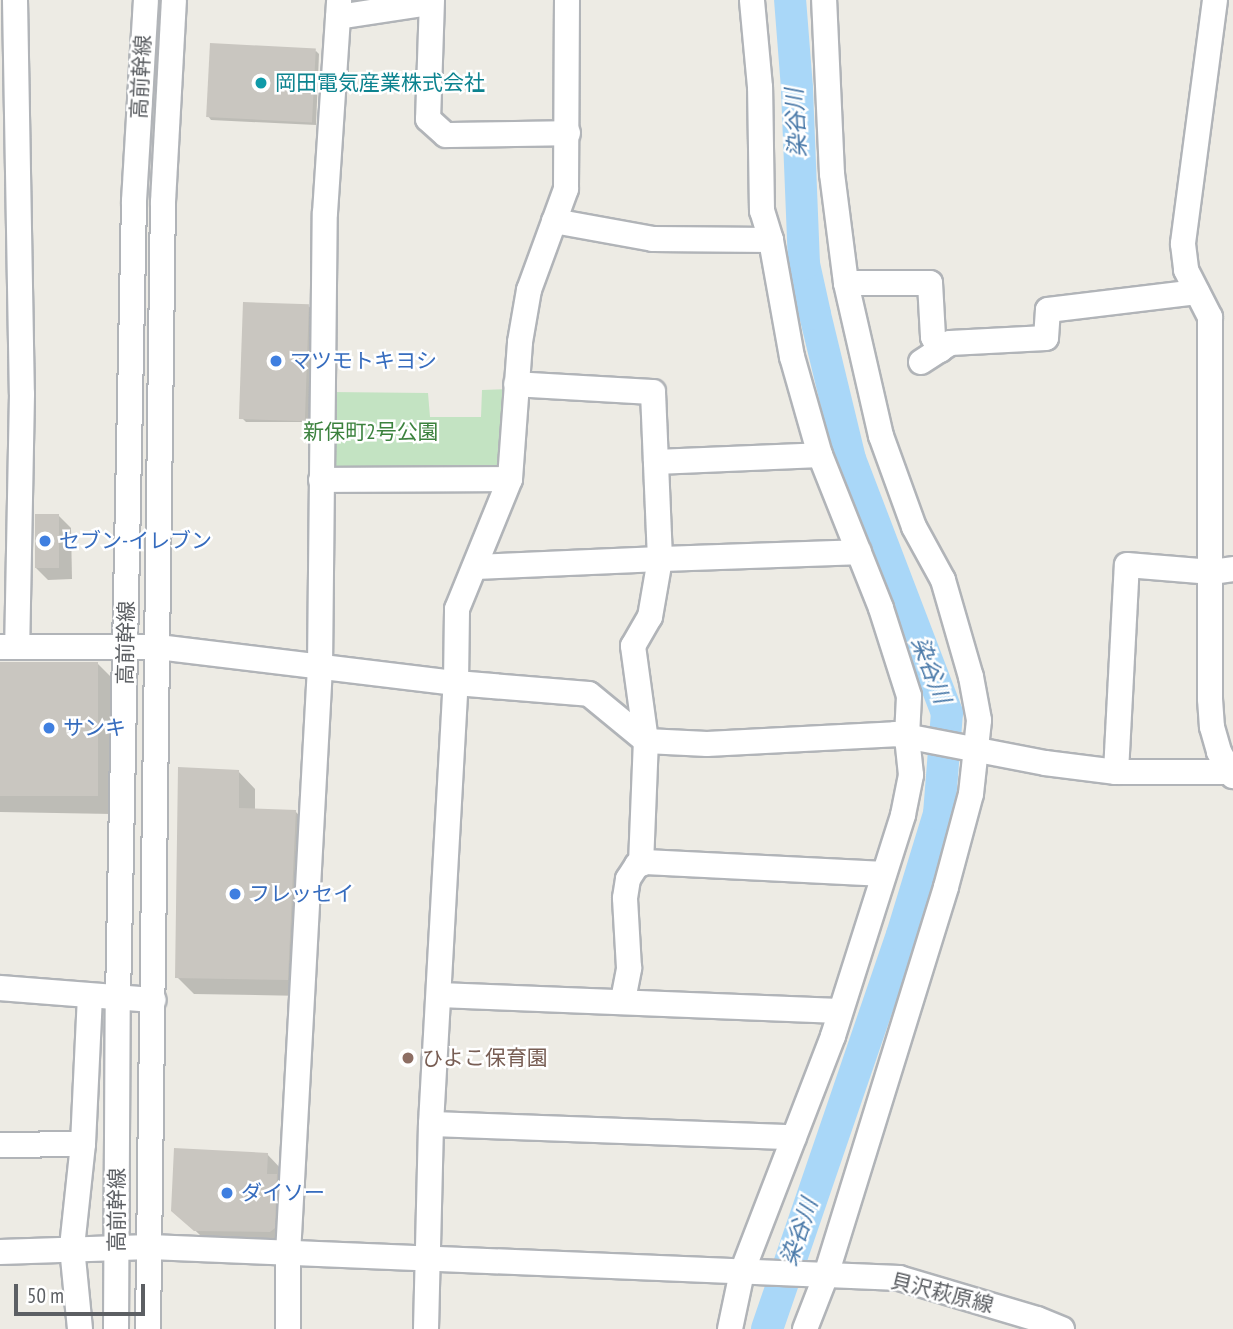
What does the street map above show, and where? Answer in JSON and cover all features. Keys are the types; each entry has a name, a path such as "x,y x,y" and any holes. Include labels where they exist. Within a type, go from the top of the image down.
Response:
{"street":[{"path":"15,0 9,174 11,394 8,647 158,647 456,683 589,694 646,741 707,744 907,736 1045,763 1116,772 1232,774"},
{"name":"高前幹線","path":"116,1329 118,998 134,201 146,0"},
{"name":"高前幹線","path":"148,1329 163,202 174,0"},
{"path":"426,1329 431,1124 456,683 457,609 510,479 520,342 529,290 566,189 567,0"},
{"path":"730,1329 794,1137 841,1011 903,815 911,775 907,736 909,696 896,650 820,455 792,357 771,240 762,211 760,87 752,0"},
{"path":"805,1329 946,887 971,794 979,720 961,641 943,580 914,527 881,436 846,283 831,174 824,0"},
{"path":"1215,0 1221,48 1183,244 1186,270 1210,317 1222,363 1208,571 1212,727 1219,752 1232,774"},
{"path":"288,1329 288,1254 320,667 325,213 338,8 431,2 428,120 446,135 568,134"},
{"path":"554,221 653,239 771,240"},
{"path":"846,283 930,283 933,337 931,356 950,343 1046,338 1048,310 1197,292"},
{"path":"516,384 653,392 660,559 650,617 633,646 646,741 641,864"},
{"path":"656,462 820,455"},
{"path":"321,480 510,479"},
{"path":"476,567 859,552"},
{"path":"1116,772 1127,565 1208,571 1233,569"},
{"path":"623,1000 629,968 626,889 628,879 637,865 883,874"},
{"path":"0,988 154,1000"},
{"path":"439,995 623,1000 841,1011"},
{"path":"80,1329 72,1247 83,1144 90,997"},
{"path":"431,1124 794,1137"},
{"path":"0,1145 83,1144"},
{"name":"貝沢萩原線","path":"0,1252 72,1247 150,1247 899,1278 1037,1318 1062,1329"}],"green space":[{"name":"新保町2号公園","path":"511,389 504,471 338,471 331,466 330,392 428,393 430,417 481,417 482,390"}],"building":[{"name":"岡田電気産業株式会社","path":"210,43 316,49 312,122 206,117"},
{"name":"マツモトキヨシ","path":"243,302 309,304 305,421 239,419"},
{"name":"セブン-イレブン","path":"35,514 59,514 59,568 35,568"},
{"name":"サンキ","path":"0,662 98,662 98,796 0,796"},
{"name":"フレッセイ","path":"178,767 239,770 239,808 296,810 288,980 175,978"},
{"name":"ダイソー","path":"174,1148 268,1153 267,1174 277,1174 275,1228 270,1232 194,1231 171,1211"}],"waterway":[{"name":"染谷川","path":"767,1329 902,935 939,814 947,713 850,459 815,314 804,264 797,88 790,0"}],"place":[{"name":"岡田電気産業株式会社","path":"261,83"},
{"name":"マツモトキヨシ","path":"276,361"},
{"name":"セブン-イレブン","path":"45,541"},
{"name":"サンキ","path":"49,728"},
{"name":"フレッセイ","path":"235,894"},
{"name":"ひよこ保育園","path":"408,1058"},
{"name":"ダイソー","path":"227,1193"}]}
